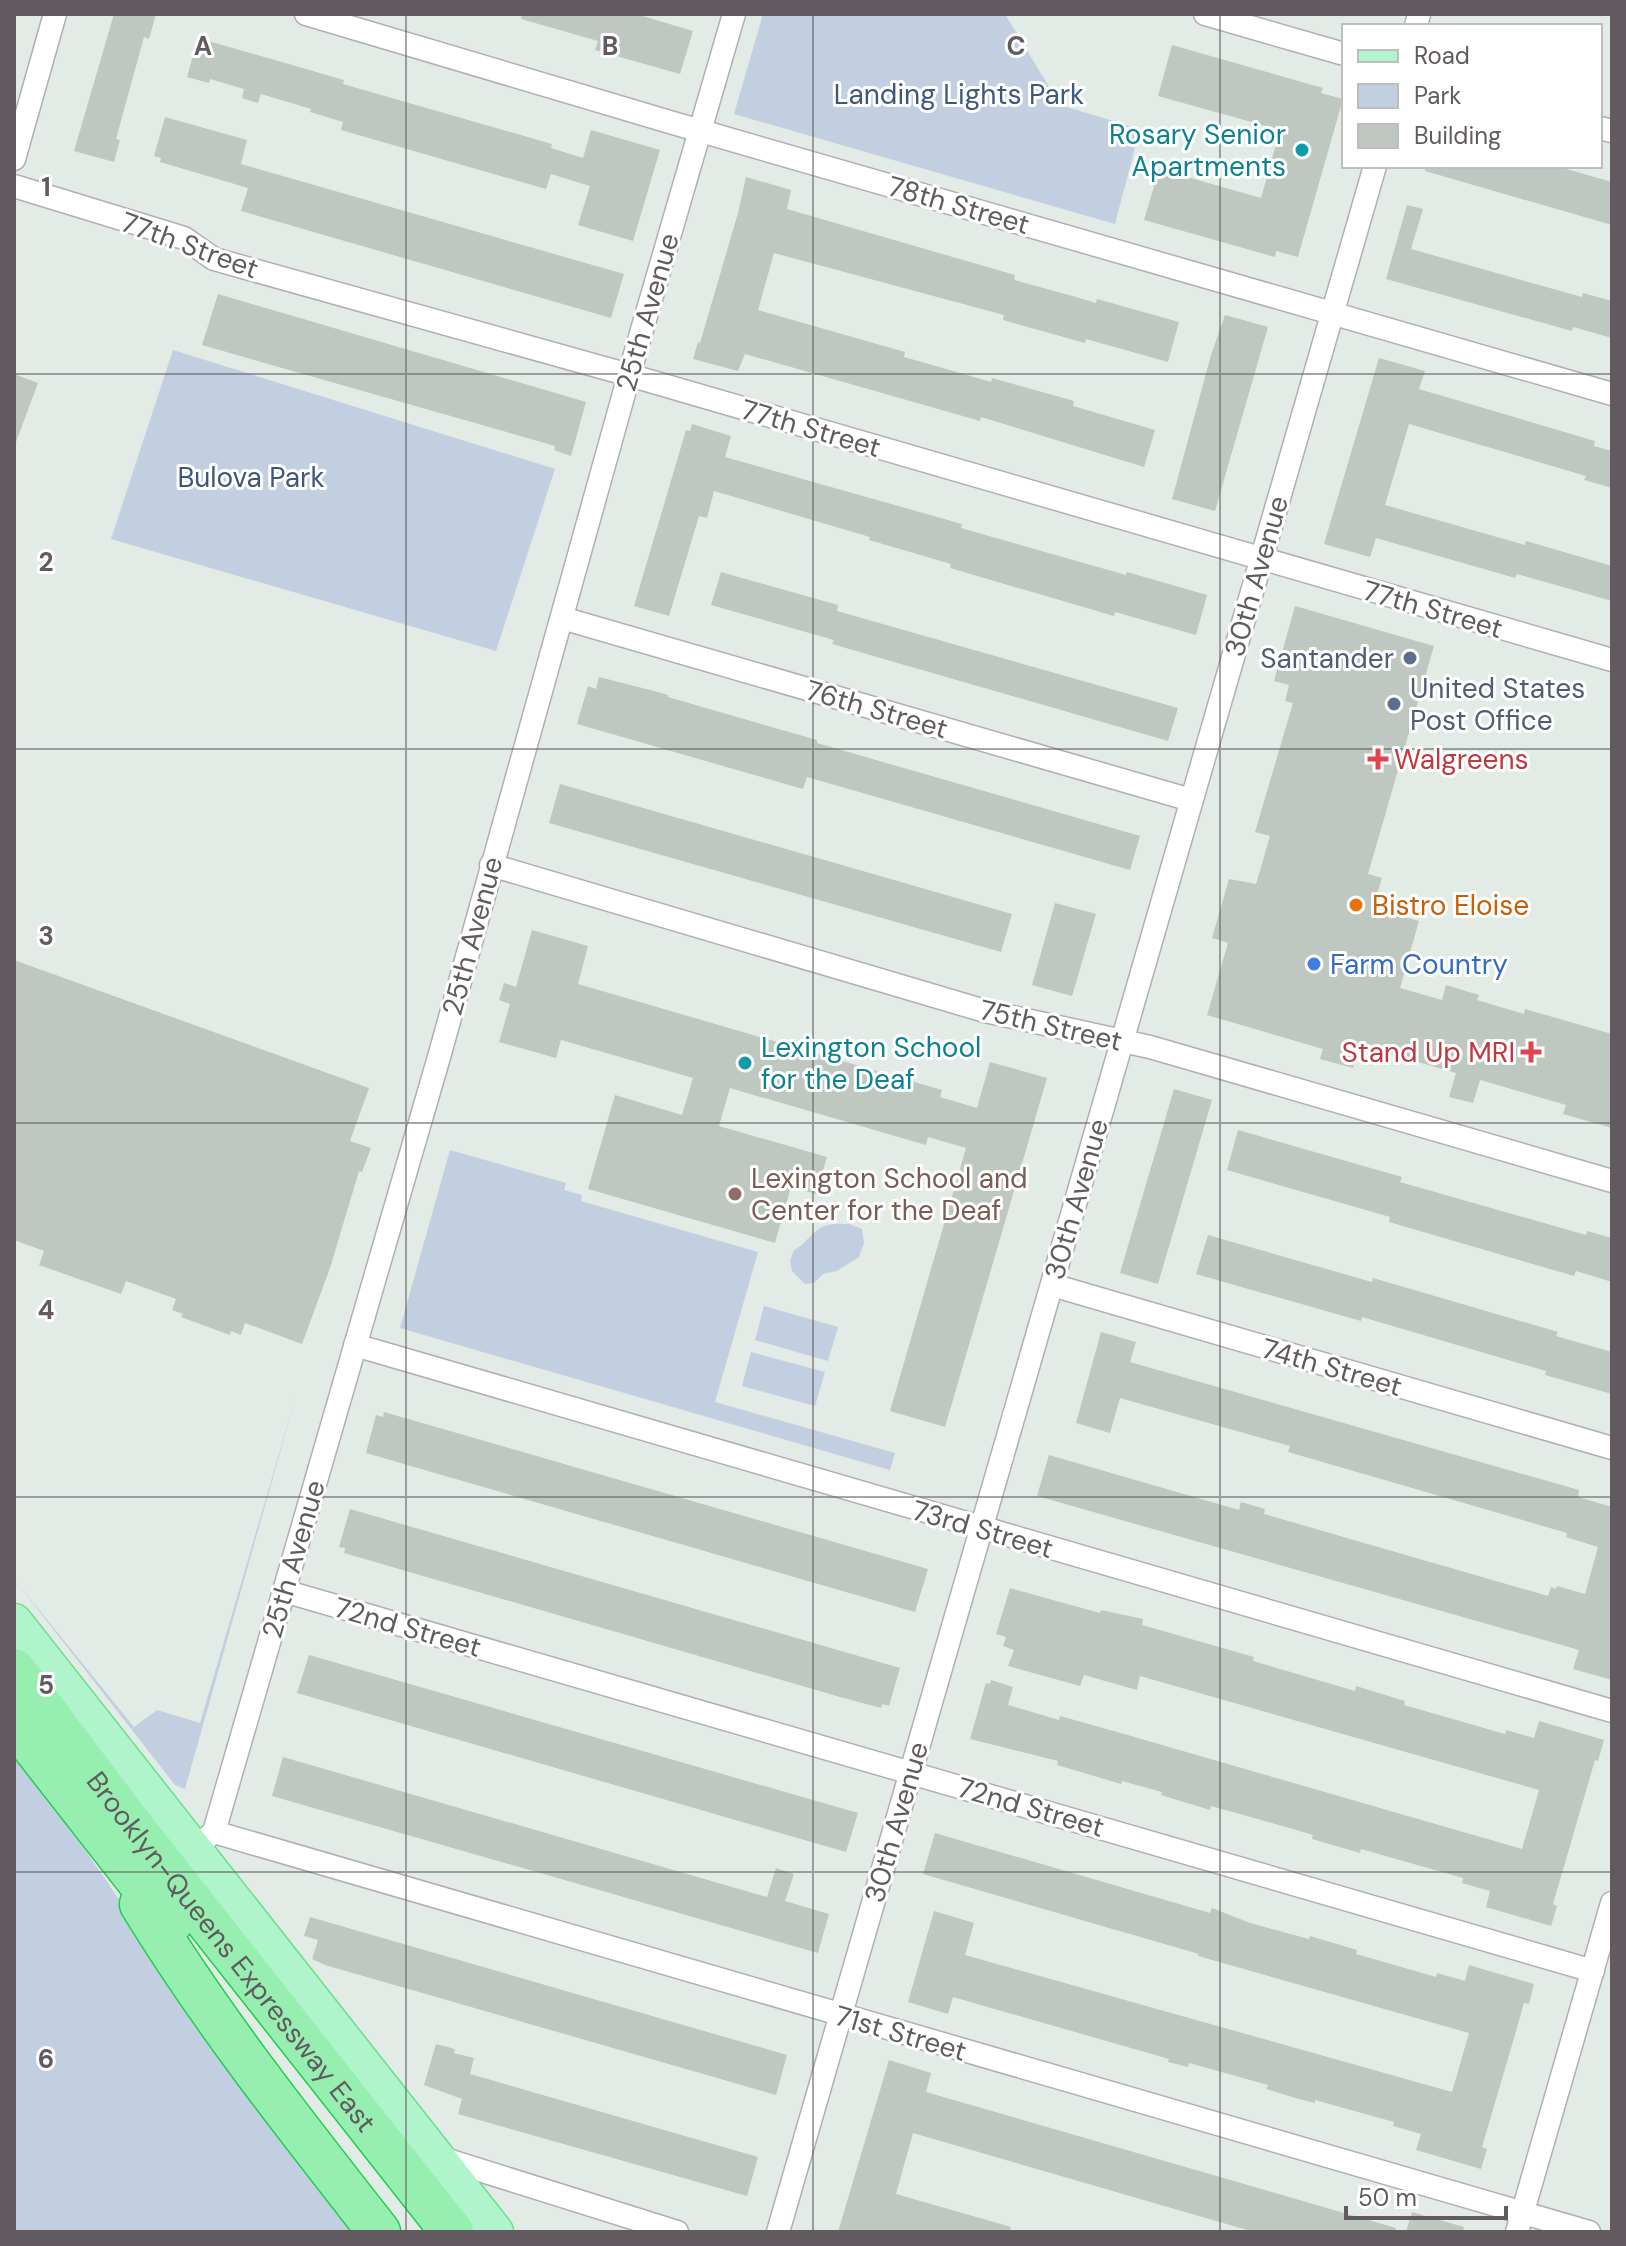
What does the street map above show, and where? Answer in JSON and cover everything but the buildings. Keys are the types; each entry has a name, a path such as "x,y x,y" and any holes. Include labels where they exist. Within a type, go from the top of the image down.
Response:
{"highway":[{"name":"Brooklyn-Queens Expressway East","path":"14,1670 128,1821 452,2232"},
{"name":"Brooklyn-Queens Expressway East","path":"14,1722 416,2232"},
{"path":"88,1818 187,1976 379,2232"}],"main road":[{"path":"14,1622 204,1840 435,2156 495,2232"}],"street":[{"path":"14,159 55,14"},
{"name":"78th Street","path":"306,14 1612,394"},
{"name":"25th Avenue","path":"204,1840 284,1591 439,1057 629,375 734,14"},
{"path":"1205,14 1342,53"},
{"name":"30th Avenue","path":"778,2232 1374,168"},
{"name":"77th Street","path":"14,186 184,238 214,259 629,375 1612,660"},
{"name":"76th Street","path":"562,618 1191,800"},
{"name":"75th Street","path":"491,865 985,1011 1121,1041 1612,1181"},
{"name":"74th Street","path":"1052,1285 1612,1448"},
{"name":"73rd Street","path":"355,1345 1612,1711"},
{"name":"72nd Street","path":"284,1591 1593,1971"},
{"name":"71st Street","path":"204,1840 840,2016 1519,2222 1589,2232"},
{"path":"1519,2222 1612,1903"},
{"path":"435,2156 677,2232"}],"green space":[{"name":"Landing Lights Park","path":"763,14 1005,14 1060,105 1140,129 1115,224 734,114"},
{"name":"Bulova Park","path":"173,350 555,469 496,651 111,539"},
{"path":"450,1150 566,1183 564,1190 582,1195 581,1201 758,1252 715,1402 895,1453 890,1470 400,1328"},
{"path":"849,1224 862,1229 864,1243 859,1257 837,1271 823,1274 814,1283 805,1284 792,1271 790,1261 794,1250 823,1227"},
{"path":"764,1306 838,1327 828,1361 755,1340"},
{"path":"751,1352 825,1372 815,1406 742,1386"},
{"path":"296,1396 185,1789 175,1785 14,1579 134,1727 157,1710 200,1723"},
{"path":"14,1752 66,1822 271,2121 359,2232 14,2232"}],"place":[{"name":"Rosary Senior Apartments","path":"1302,150"},
{"name":"Santander","path":"1410,658"},
{"name":"United States Post Office","path":"1394,704"},
{"name":"Walgreens","path":"1378,759"},
{"name":"Bistro Eloise","path":"1356,905"},
{"name":"Farm Country","path":"1314,964"},
{"name":"Stand Up MRI","path":"1531,1052"},
{"name":"Lexington School for the Deaf","path":"745,1063"},
{"name":"Lexington School and Center for the Deaf","path":"735,1194"}]}
